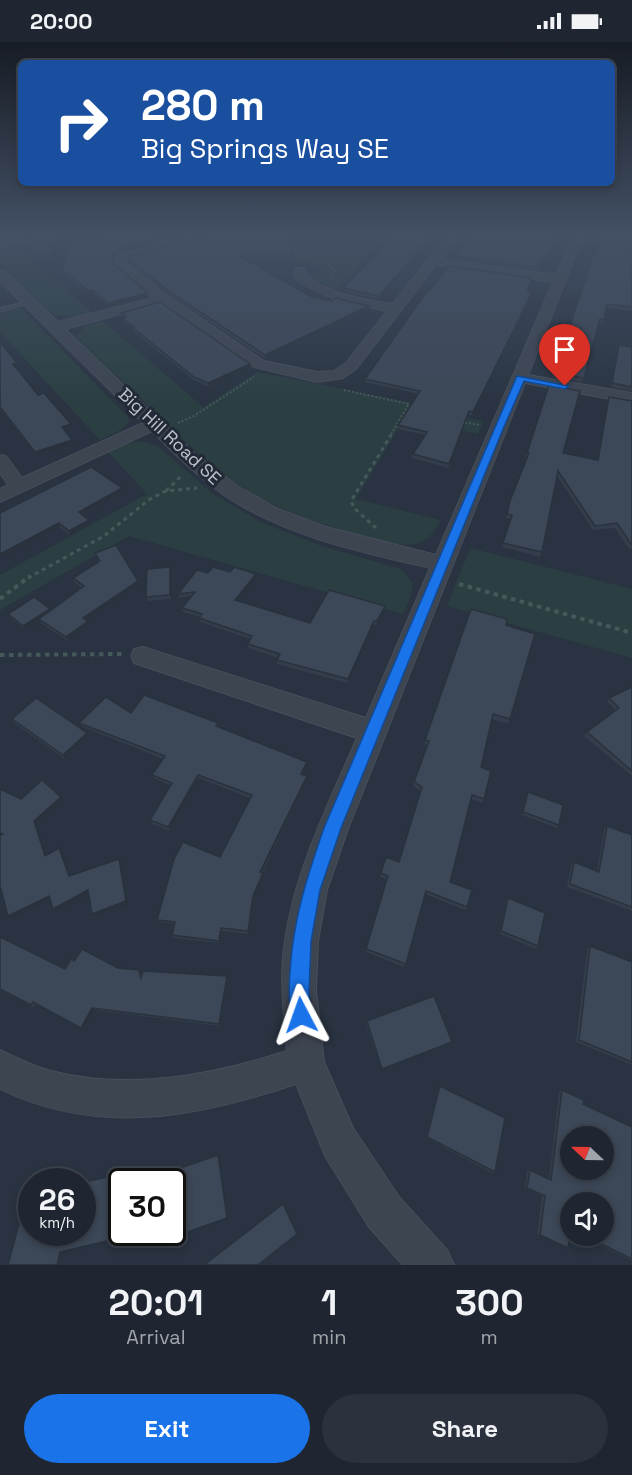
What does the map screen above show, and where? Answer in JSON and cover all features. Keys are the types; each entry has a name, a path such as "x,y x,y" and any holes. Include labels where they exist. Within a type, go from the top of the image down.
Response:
{"street":[{"name":"Big Hill Road SE","path":"18,291 158,427 222,484 248,501 298,525 451,574"},
{"path":"153,291 259,364 317,377 329,377 351,366 408,291"},
{"path":"325,291 355,301 394,308"},
{"path":"432,1265 384,1212 339,1142 306,1063 299,991 302,941 311,890 333,828 373,732 451,574 498,429 555,291"},
{"path":"55,327 163,299"},
{"path":"520,378 632,398"},
{"path":"0,496 158,427"},
{"path":"0,460 19,487"},
{"path":"143,656 373,732"},
{"path":"0,1069 14,1077 67,1093 109,1098 220,1089 306,1063"}],"lane":[{"path":"0,310 30,302"}],"path":[{"path":"158,427 194,416 268,367"},
{"path":"329,377 336,388 409,404 351,501 354,508 378,530"},
{"path":"452,420 498,429"},
{"path":"0,599 39,571 104,536 150,499 166,491 222,484"},
{"path":"451,574 632,633"},
{"path":"0,654 101,653 143,656"}],"green space":[{"path":"27,291 68,291 93,313 72,317 52,314"},
{"path":"21,308 127,416 130,421 121,430 100,440 0,332 0,314"},
{"path":"103,321 203,407 257,372 413,403 412,406 484,421 478,434 404,419 356,499 440,520 427,539 418,543 410,545 378,540 311,520 275,505 241,486 214,466 182,439 76,335 87,325"},
{"path":"135,442 158,446 213,494 261,522 322,546 401,569 413,583 403,614 129,536 0,610 0,575 147,494 108,452 124,444"},
{"path":"470,548 632,589 632,658 447,606"}],"building":[{"path":"93,291 146,291 148,293 109,303"},
{"path":"169,291 301,291 312,297 332,301 335,298 369,306 265,355"},
{"path":"357,291 383,291 379,296"},
{"path":"427,291 532,291 473,412 469,411 449,464 413,454 427,432 398,425 420,391 365,379"},
{"path":"582,291 632,291 632,307 607,304 604,320 600,319 584,378 554,373"},
{"path":"160,302 250,364 208,383 194,377 122,318 126,317 121,313"},
{"path":"0,342 17,363 13,364 38,395 44,393 71,424 62,427 72,440 35,452 0,407"},
{"path":"619,345 632,347 632,387 612,383"},
{"path":"549,385 580,391 563,453 598,460 609,397 632,401 632,545 617,523 595,526 558,471 542,552 503,543 512,515 507,514 510,501 529,453 527,453"},
{"path":"91,467 122,488 79,512 89,520 69,531 59,523 0,554 0,513"},
{"path":"116,545 138,581 83,618 88,621 66,637 39,619 84,586 73,578 100,561 95,553"},
{"path":"170,567 170,595 146,597 147,569"},
{"path":"213,567 230,572 234,567 256,574 235,600 310,623 329,590 385,606 377,621 374,621 348,679 277,660 280,654 248,644 252,636 199,618 202,614 182,608 195,592 178,594 197,570 208,573"},
{"path":"34,597 50,609 23,626 8,614"},
{"path":"471,609 507,619 506,625 535,634 510,719 493,714 481,767 491,771 484,799 472,795 450,882 472,890 467,907 426,891 406,964 366,949 388,876 381,873 386,857 399,862 422,787 414,782 429,741 425,740"},
{"path":"632,687 632,771 587,732 619,708 609,698"},
{"path":"144,695 218,723 216,726 307,762 301,774 307,776 260,872 263,873 253,896 248,931 221,928 219,941 172,935 175,922 157,920 174,859 183,842 220,857 252,795 198,775 168,827 150,820 172,783 152,775 165,756 79,723 106,697 131,713"},
{"path":"36,698 87,733 63,755 12,719"},
{"path":"42,780 61,797 34,821 45,856 59,848 69,876 119,859 126,901 92,914 88,890 53,909 49,896 8,916 0,886 0,836 3,834 0,833 0,789 21,799"},
{"path":"528,792 563,805 559,825 523,812"},
{"path":"607,826 632,835 632,907 570,884 574,862 599,872"},
{"path":"508,898 545,913 538,946 501,931"},
{"path":"0,937 65,969 71,959 74,961 82,949 118,968 139,970 141,978 143,971 227,976 219,1024 92,1008 81,1028 33,1002 31,1005 0,989"},
{"path":"590,946 632,962 632,1062 579,1040"},
{"path":"434,996 452,1042 382,1069 367,1021"},
{"path":"440,1086 505,1118 495,1172 427,1137"},
{"path":"562,1090 584,1100 583,1104 632,1127 632,1259 606,1246 614,1246 614,1192 560,1192 560,1244 540,1235 545,1196 527,1188 530,1170 551,1180"},
{"path":"218,1155 227,1218 186,1233 186,1168 180,1168"},
{"path":"108,1177 108,1241 96,1243 96,1180"},
{"path":"283,1204 297,1234 258,1265 204,1265"},
{"path":"18,1228 18,1246 85,1246 60,1252 57,1265 8,1265"}],"route":[{"path":"301,1015 299,991 302,941 311,890 333,828 498,429 520,378 565,386"}]}
